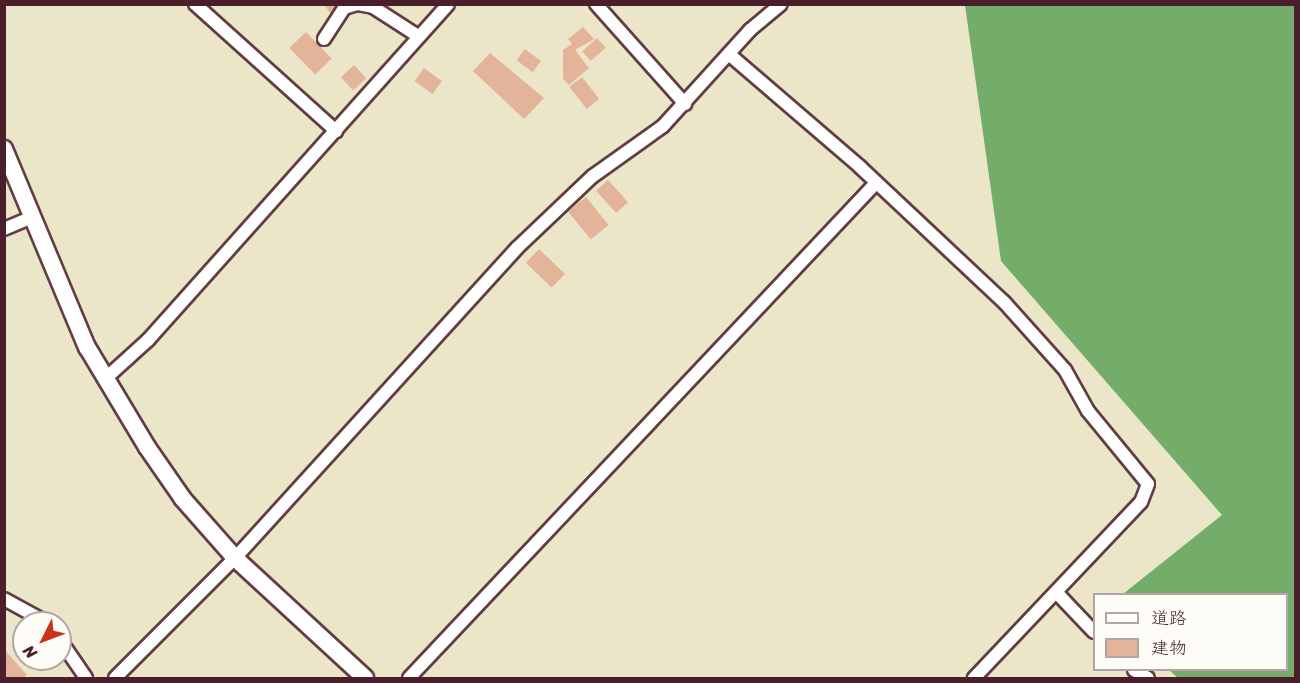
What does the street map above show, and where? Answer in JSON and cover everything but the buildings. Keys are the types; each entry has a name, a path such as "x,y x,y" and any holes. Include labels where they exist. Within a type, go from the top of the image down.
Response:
{"street":[{"path":"195,4 336,131"},
{"path":"324,39 344,8 357,4 373,7 418,36"},
{"path":"105,379 148,340 448,4"},
{"path":"596,4 685,104"},
{"path":"115,678 235,558 517,248 566,200 663,126 730,55 750,30 781,4"},
{"path":"730,55 876,183 1004,302 1065,369 1088,411 1148,484 1141,502 974,678"},
{"path":"4,149 87,347 105,379 183,499 235,558 365,678"},
{"path":"409,678 876,183"},
{"path":"4,229 32,217"},
{"path":"1056,592 1093,630"},
{"path":"4,599 26,611"},
{"path":"72,658 86,678"}],"green space":[{"path":"965,5 1295,5 1295,678 1178,678 1170,671 1288,671 1288,593 1124,593 1222,515 1001,261"}]}
